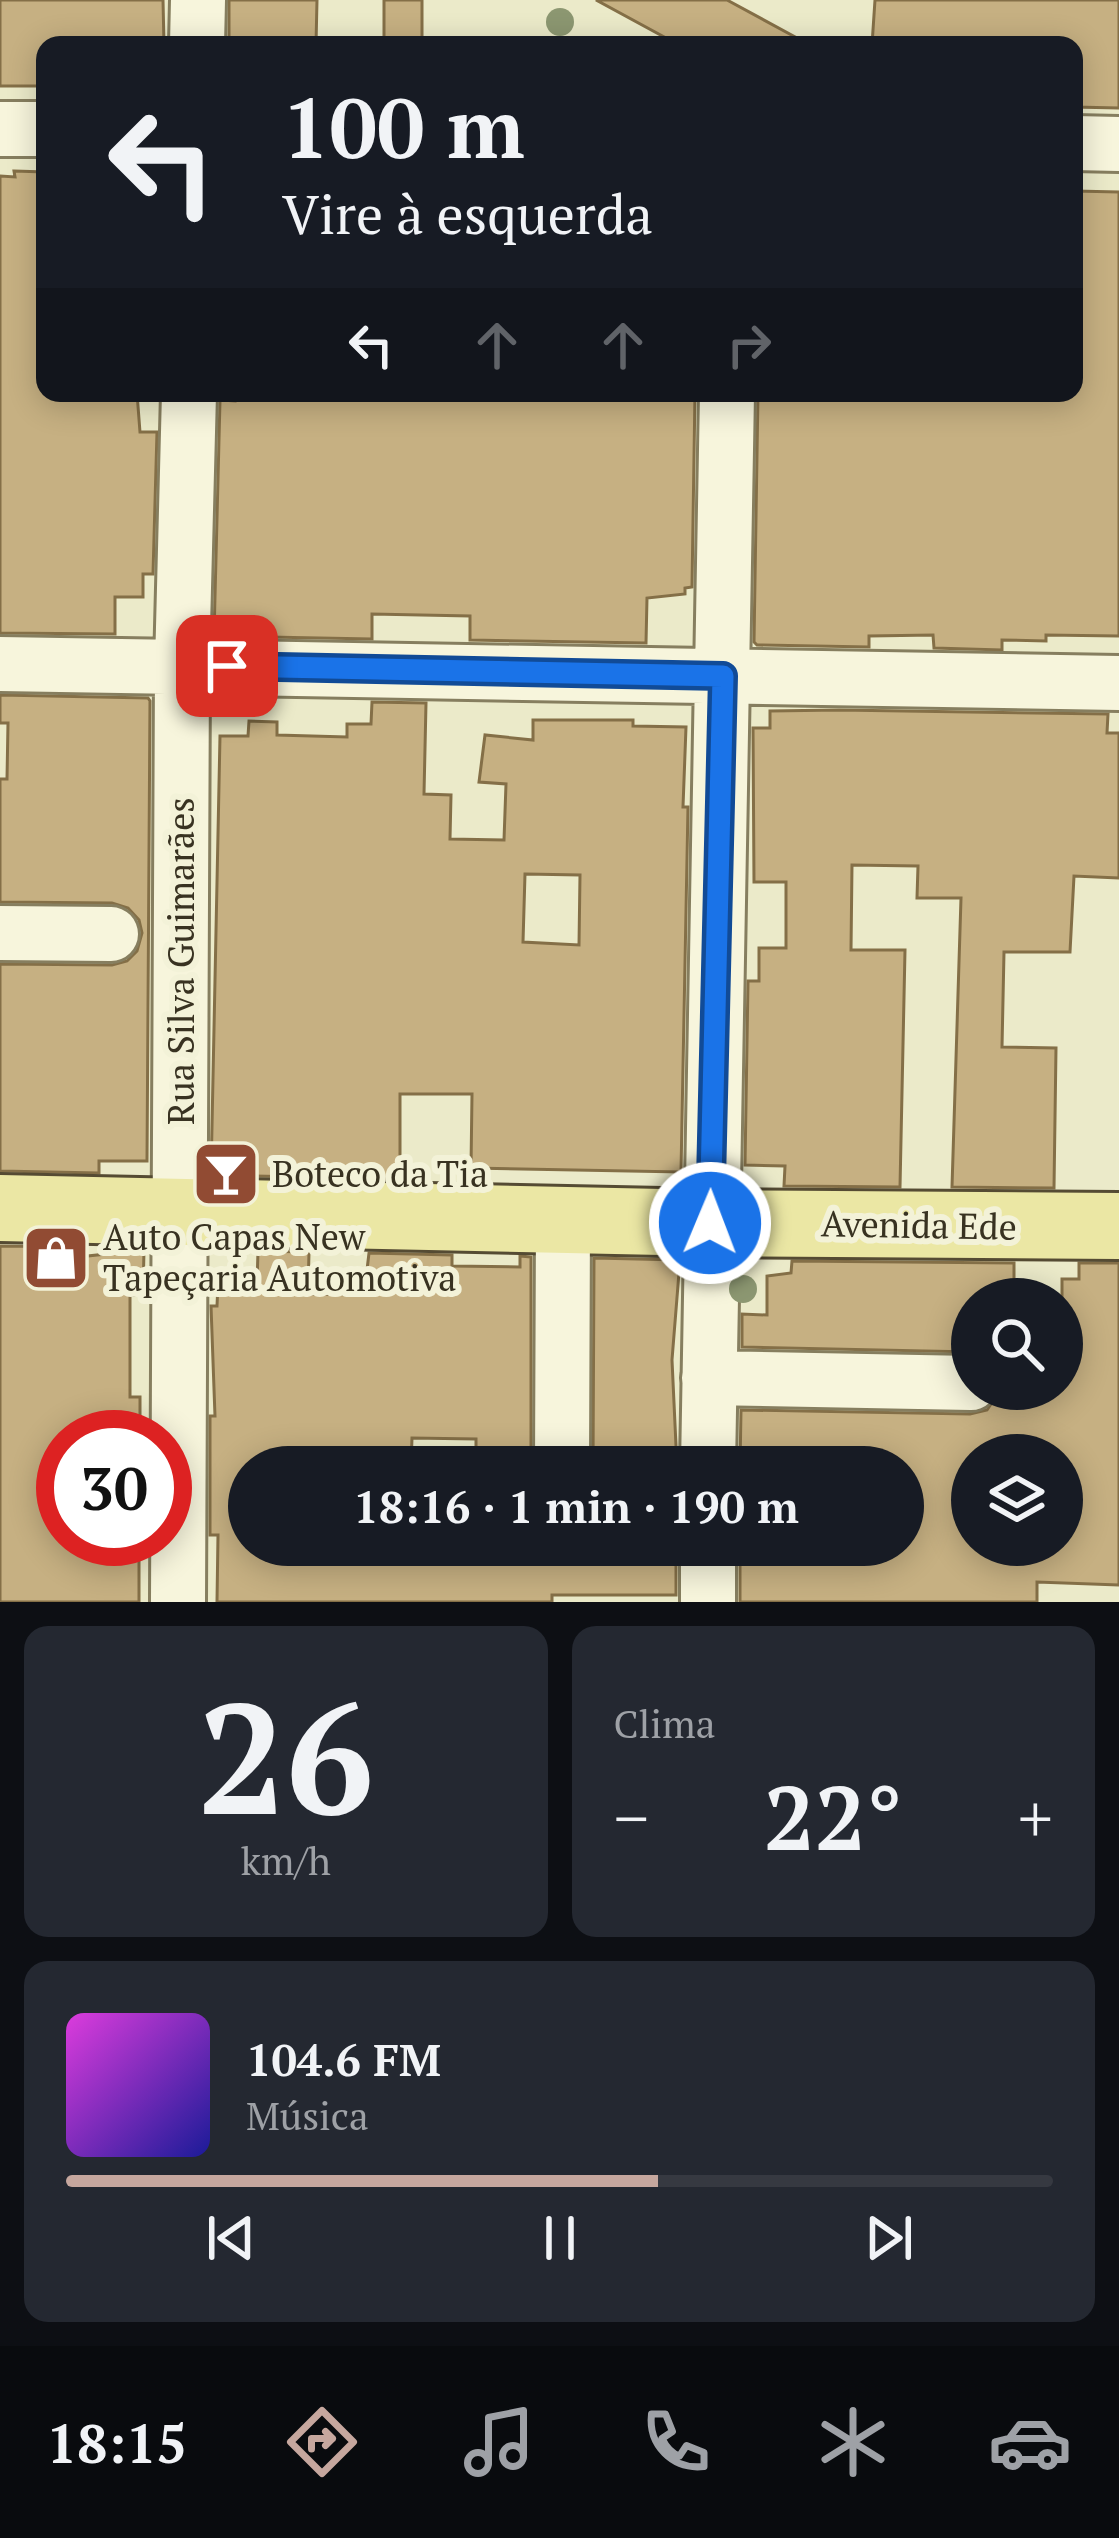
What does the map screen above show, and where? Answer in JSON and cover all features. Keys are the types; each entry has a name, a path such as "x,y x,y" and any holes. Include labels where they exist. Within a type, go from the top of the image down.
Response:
{"main road":[{"name":"Avenida Ede","path":"0,1208 1119,1226"}],"street":[{"path":"197,36 198,0"},
{"path":"0,128 36,129"},
{"path":"1083,143 1119,143"},
{"name":"Rua Silva Guimarães","path":"178,1602 182,666 189,402"},
{"path":"709,1446 727,402"},
{"path":"0,664 1119,683"},
{"path":"0,933 111,934"},
{"path":"562,1446 563,1220"},
{"path":"709,1378 951,1383"},
{"path":"708,1566 708,1602"}],"building":[{"path":"0,0 163,0 164,36 36,36 36,86 0,86"},
{"path":"229,0 317,0 316,36 229,36"},
{"path":"384,0 422,0 422,36 384,36"},
{"path":"596,0 727,0 793,36 662,36"},
{"path":"875,0 1119,0 1119,108 1083,107 1083,36 873,36"},
{"path":"14,171 36,172 36,402 138,402 140,432 157,432 153,574 143,574 143,597 115,597 115,634 0,633 0,176 15,177"},
{"path":"1083,191 1119,192 1119,636 1002,640 1002,650 934,648 933,635 869,636 869,647 754,642 758,402 1083,402"},
{"path":"220,402 695,402 692,587 685,588 685,594 647,598 646,643 470,640 470,616 372,614 372,639 214,636"},
{"path":"0,695 150,701 147,1161 99,1161 99,1173 0,1171 0,964 112,965 127,961 137,951 142,933 139,920 128,908 112,903 0,902 0,779 7,779 8,723 0,723"},
{"path":"372,702 426,703 424,794 451,795 450,839 504,840 506,784 479,782 485,735 533,740 533,720 633,720 633,726 686,727 681,1172 471,1168 472,1094 400,1094 400,1179 211,1175 220,736 248,736 249,721 277,722 277,735 347,737 347,724 371,724","holes":["525,874 580,875 579,945 523,942"]},
{"path":"770,711 1108,714 1107,733 1119,733 1119,878 1074,876 1070,952 1004,952 1002,1047 1056,1048 1054,1188 952,1187 961,898 917,898 918,866 852,865 851,950 905,950 900,1187 784,1186 785,1166 745,1165 748,981 759,981 759,948 786,948 786,882 754,882 753,728 770,728"},
{"path":"0,1246 79,1247 78,1257 144,1250 143,1295 130,1295 130,1397 140,1397 140,1410 36,1410 36,1566 139,1566 139,1602 0,1602"},
{"path":"258,1251 309,1252 308,1294 364,1295 369,1253 452,1255 452,1266 520,1267 520,1256 531,1257 531,1446 476,1446 476,1439 412,1438 412,1446 228,1446 228,1566 676,1566 676,1595 552,1595 552,1602 217,1602 218,1535 210,1535 210,1416 215,1416 211,1306 217,1306 218,1284 257,1284"},
{"path":"594,1258 680,1260 672,1360 676,1446 593,1446"},
{"path":"792,1261 1014,1263 1014,1278 951,1278 951,1352 742,1347 742,1314 767,1315 767,1276 791,1273"},
{"path":"1079,1263 1119,1263 1119,1585 1037,1582 1037,1602 740,1602 740,1566 924,1566 924,1446 740,1446 741,1410 970,1414 1083,1410"}],"place":[{"name":"Boteco da Tia","path":"226,1174"},
{"name":"Auto Capas New Tapeçaria Automotiva","path":"56,1258"}],"route":[{"path":"227,666 723,676 710,1223"}]}
